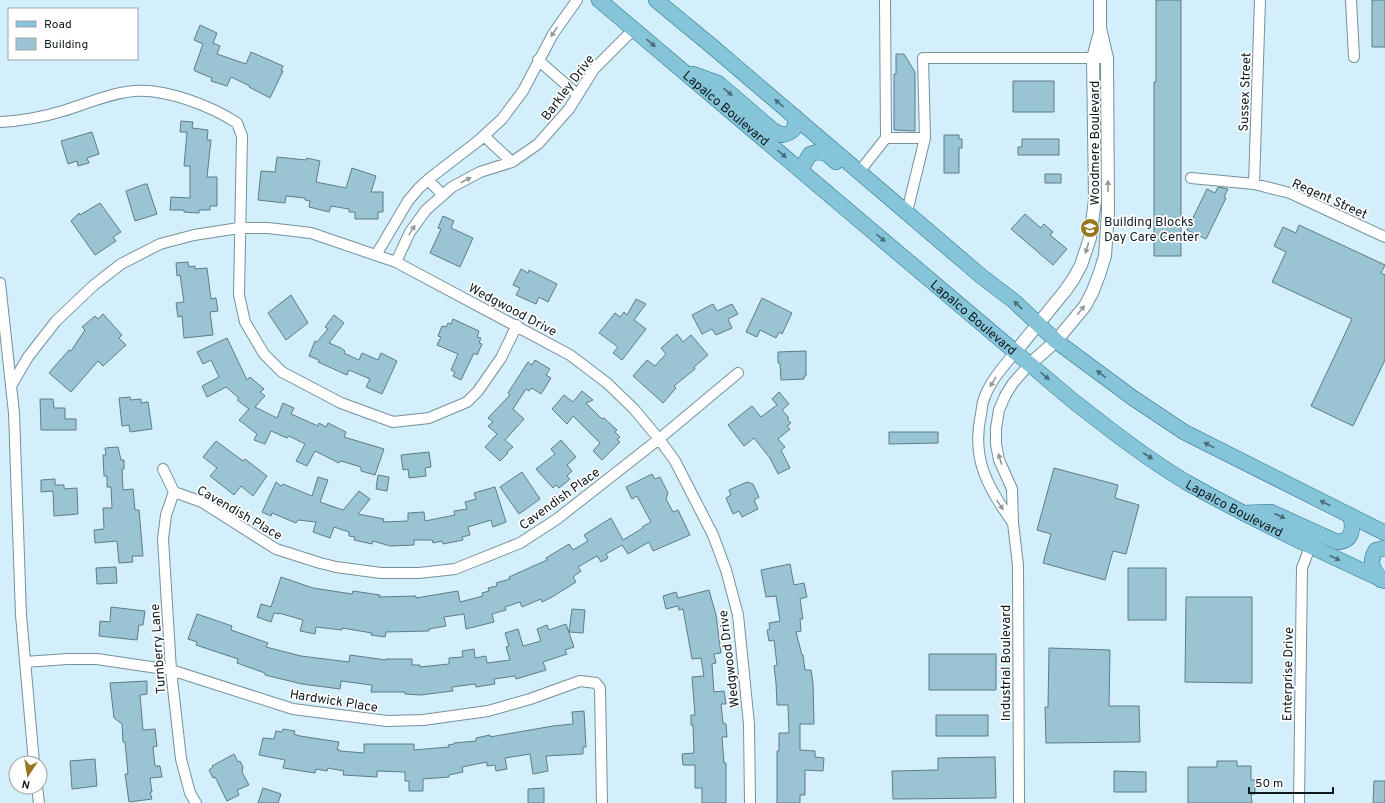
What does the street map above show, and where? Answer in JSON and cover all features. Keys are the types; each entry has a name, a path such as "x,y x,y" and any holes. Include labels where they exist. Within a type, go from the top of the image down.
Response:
{"main road":[{"name":"Lapalco Boulevard","path":"599,0 801,169 1072,400 1140,452 1186,481 1242,512 1310,547 1383,580"},
{"path":"656,0 981,276 1016,302 1056,341 1132,398 1184,432 1385,533"},
{"path":"681,69 718,83 774,131 782,135 790,133 795,128 795,117"},
{"path":"801,169 810,154 818,151 828,154 898,216 938,239"},
{"path":"1242,512 1271,512 1337,542 1344,542 1349,538 1352,527 1351,517"},
{"path":"1383,580 1374,570 1371,563 1372,556 1376,550 1385,548"}],"street":[{"path":"376,255 408,201 428,180 484,136 502,119 523,91 552,34 577,0"},
{"path":"859,172 886,138 885,0"},
{"name":"Woodmere Boulevard","path":"1038,325 1074,278 1081,265 1090,238 1095,200 1093,58 1100,28 1100,0"},
{"name":"Sussex Street","path":"1254,184 1260,0"},
{"path":"1351,0 1354,57"},
{"name":"Woodmere Boulevard","path":"1056,341 1085,306 1100,275 1105,256 1108,186 1108,58 1100,28"},
{"name":"Barkley Drive","path":"396,262 410,232 426,210 452,187 480,172 512,162 538,144 569,109 594,69 634,29"},
{"path":"907,212 925,138 923,58 1108,58"},
{"path":"538,60 578,95"},
{"path":"0,122 53,113 111,95 134,90 162,92 208,106 237,123 242,136 239,228 239,295 245,322 264,354 282,372 341,403 393,422 429,418 467,402 478,390 501,358 517,326"},
{"path":"484,136 512,162"},
{"path":"886,138 925,138"},
{"name":"Regent Street","path":"1191,178 1254,184 1290,193 1385,237"},
{"path":"428,180 443,195"},
{"name":"Wedgwood Drive","path":"11,386 28,356 56,321 94,285 121,264 160,244 194,235 239,228 268,228 311,233 396,262 570,355 607,383 634,409 647,426 660,439 675,461 713,535 726,570 738,615 749,724 750,803"},
{"path":"0,283 14,413 21,615 33,755"},
{"name":"Industrial Boulevard","path":"1013,524 996,500 986,479 980,461 977,440 983,400 994,380 1038,325"},
{"name":"Industrial Boulevard","path":"1019,803 1018,565 1013,524 1012,489 1000,460 996,444 996,428 1005,396 1013,383 1030,364 1056,341"},
{"name":"Cavendish Place","path":"174,492 202,502 276,549 336,567 382,573 419,573 455,569 520,542 557,519 660,439 738,373"},
{"path":"163,469 174,492"},
{"name":"Turnberry Lane","path":"174,492 166,515 163,539 171,670 181,759 190,793 196,803"},
{"name":"Enterprise Drive","path":"1299,803 1298,763 1302,568 1310,547"},
{"name":"Hardwick Place","path":"25,662 67,658 97,659 171,670 293,709 386,721 423,720 488,711 530,699 580,681 596,683 600,688 602,803"}],"building":[{"path":"1156,0 1181,0 1181,256 1154,256 1154,82 1156,82"},
{"path":"1372,0 1385,0 1385,47 1372,47"},
{"path":"200,25 217,33 213,43 220,46 217,54 246,64 251,52 283,66 281,71 283,71 270,98 231,77 227,86 211,81 212,78 195,71 194,69 203,44 194,40"},
{"path":"896,54 904,54 915,72 915,131 894,130 894,74 896,74"},
{"path":"1013,81 1054,81 1054,112 1013,112"},
{"path":"181,121 193,122 192,128 208,130 207,140 211,140 207,177 217,177 217,206 210,206 210,210 199,210 199,213 184,212 184,210 170,210 171,197 190,198 190,166 184,166 187,132 180,132"},
{"path":"92,132 99,154 87,158 89,163 78,166 77,161 68,164 61,141"},
{"path":"944,135 959,135 959,139 962,139 962,148 959,148 959,173 944,173"},
{"path":"1022,139 1059,139 1059,155 1018,155 1018,147 1022,147"},
{"path":"277,157 306,160 307,158 320,161 316,182 346,188 352,168 376,176 371,192 383,192 383,212 378,212 378,219 355,219 355,212 349,212 349,209 331,206 329,212 309,207 310,201 305,200 305,198 286,196 285,203 258,200 261,171 275,172"},
{"path":"1045,174 1061,174 1061,183 1045,183"},
{"path":"147,184 157,214 135,221 126,191"},
{"path":"1218,187 1228,189 1224,197 1226,198 1206,239 1187,230 1207,189 1215,193"},
{"path":"100,203 121,232 113,237 116,241 95,255 71,221 79,213 80,215"},
{"path":"1025,214 1041,228 1044,224 1053,232 1050,235 1067,249 1053,265 1011,229"},
{"path":"443,216 454,221 451,228 473,238 460,267 430,253 441,229 438,228"},
{"path":"1299,225 1385,265 1381,273 1385,275 1385,360 1353,426 1311,406 1352,319 1272,282 1286,252 1274,246 1283,227 1296,233"},
{"path":"188,262 189,267 195,266 195,269 207,268 211,299 216,298 218,311 210,312 213,335 184,338 182,316 178,317 176,303 184,302 180,275 177,276 176,263"},
{"path":"521,269 528,273 529,270 557,284 548,302 539,297 536,304 516,295 520,288 513,285"},
{"path":"291,295 308,323 286,340 268,313"},
{"path":"762,298 792,313 782,334 779,332 776,338 760,330 757,337 746,332"},
{"path":"636,299 646,304 634,320 646,329 622,360 613,353 618,347 599,333 615,313 620,317 624,312 627,315"},
{"path":"713,304 717,311 732,304 738,314 728,319 732,328 716,335 712,329 702,334 692,315"},
{"path":"103,314 122,335 119,338 126,345 103,366 98,361 71,392 49,373 69,350 71,351 85,330 82,327 95,316 98,319"},
{"path":"334,315 344,323 329,343 341,348 345,351 344,353 359,360 362,353 378,360 381,353 397,361 382,394 366,387 370,379 349,370 347,375 318,362 319,360 309,356 315,341 317,342 328,329 325,327"},
{"path":"453,319 479,331 477,337 481,338 479,343 482,344 477,355 474,353 461,380 453,376 455,372 451,370 458,354 437,345 441,337 438,336 442,326 446,327 448,323 451,324"},
{"path":"677,334 683,342 691,335 708,355 694,367 695,369 674,386 676,388 663,403 633,376 647,360 655,366 666,354 661,348"},
{"path":"227,338 247,380 250,377 264,389 260,392 265,396 255,407 277,418 283,403 294,408 291,414 318,426 319,423 326,427 328,423 346,432 344,437 384,449 375,475 361,471 361,467 341,461 339,463 315,451 307,466 296,461 305,444 289,436 287,438 271,431 265,444 254,440 257,434 239,420 249,409 237,400 239,398 226,387 207,397 202,386 219,377 211,360 203,364 197,352"},
{"path":"806,351 806,376 804,376 804,379 781,380 778,352"},
{"path":"535,360 550,369 546,375 551,378 541,394 532,388 529,391 526,389 513,409 524,419 505,440 513,447 500,461 485,447 497,434 488,426 493,422 488,418 510,395 508,393 528,362 532,365"},
{"path":"582,391 593,400 586,403 602,419 604,418 617,430 615,432 620,437 617,440 620,442 602,460 593,451 600,443 573,416 567,424 552,409 564,395 573,402"},
{"path":"779,392 789,404 782,410 789,418 787,419 791,423 787,426 790,429 778,439 785,447 781,450 790,468 778,474 770,458 754,438 744,446 728,425 752,406 761,417 777,405 772,399"},
{"path":"130,397 131,400 141,399 141,403 148,402 152,429 130,432 129,425 122,426 119,398"},
{"path":"40,399 53,399 54,408 65,408 65,419 76,419 76,430 41,430"},
{"path":"889,432 938,432 938,443 889,444"},
{"path":"561,440 576,457 567,465 572,471 567,476 570,479 559,488 556,485 553,488 536,469 555,454 551,449"},
{"path":"216,441 243,461 245,459 267,476 253,496 241,486 234,495 210,476 217,468 203,457"},
{"path":"118,447 121,460 124,460 124,469 122,469 123,490 133,489 135,510 139,510 143,556 132,556 133,562 119,563 117,541 95,543 94,530 104,529 103,508 112,508 111,487 107,487 107,476 104,476 103,455 106,455 105,448"},
{"path":"429,452 431,467 425,468 426,476 409,478 408,469 403,470 401,455"},
{"path":"1054,468 1118,485 1115,498 1139,505 1126,554 1113,551 1105,580 1043,563 1051,534 1037,530"},
{"path":"522,472 540,499 519,514 500,487"},
{"path":"652,474 655,479 660,477 668,493 666,499 673,512 678,510 690,535 653,551 649,542 628,554 622,545 606,554 608,558 601,562 597,556 578,567 581,571 573,577 576,582 542,602 541,599 522,607 520,602 505,607 506,610 492,614 494,622 466,629 464,614 444,617 446,626 429,629 429,631 386,632 385,637 371,635 372,633 342,628 342,630 316,627 315,634 300,631 303,620 279,613 274,613 271,622 257,617 261,604 271,607 281,577 313,588 352,594 353,591 380,595 379,597 416,596 416,598 458,591 460,602 483,596 482,593 489,591 488,588 497,586 496,583 510,579 509,577 547,560 546,558 569,544 573,550 588,541 584,535 611,518 623,540 643,528 642,527 651,522 637,496 632,499 626,487"},
{"path":"378,475 389,477 387,491 376,489"},
{"path":"318,477 328,480 320,502 343,510 359,491 370,499 358,514 384,519 383,522 408,521 408,513 424,512 425,521 455,515 454,511 467,509 465,502 476,499 474,493 495,487 506,522 493,527 491,520 468,527 470,535 462,537 463,540 443,544 442,541 433,543 432,540 414,540 414,545 390,546 373,541 372,544 354,540 355,537 349,536 349,532 334,527 330,538 313,532 316,522 298,520 296,523 272,513 271,516 262,512 276,482 281,486 283,484 312,496"},
{"path":"55,479 55,485 64,485 64,489 77,488 78,514 54,516 53,491 41,492 41,480"},
{"path":"747,482 753,484 759,497 754,500 758,509 742,517 739,511 733,514 726,498 731,495 729,490"},
{"path":"790,564 794,585 804,583 807,597 800,599 803,619 800,619 801,631 796,632 803,655 805,670 811,670 813,683 814,724 800,724 800,750 815,751 815,757 824,758 823,771 805,770 805,795 800,795 800,803 777,803 777,751 779,751 779,733 789,733 788,705 777,705 774,666 777,665 774,640 769,641 767,630 770,629 769,623 780,621 776,596 766,597 761,570"},
{"path":"116,567 117,583 97,584 96,568"},
{"path":"1128,568 1166,568 1166,620 1128,620"},
{"path":"709,590 716,615 721,653 714,654 716,663 712,664 714,692 724,691 726,704 721,704 723,723 726,724 727,737 722,737 724,763 726,763 726,803 702,803 702,788 695,788 695,765 683,765 682,754 694,753 693,725 691,725 691,715 695,715 692,677 704,676 701,658 692,659 683,609 679,610 678,606 666,609 663,596 676,592 678,598"},
{"path":"1186,597 1252,597 1252,683 1185,682"},
{"path":"111,607 145,611 143,625 139,625 137,640 99,636 100,621 110,622"},
{"path":"572,609 585,610 583,633 569,632"},
{"path":"197,614 232,626 231,630 268,643 266,647 301,656 349,662 350,655 386,660 412,659 412,665 420,665 420,667 449,664 449,658 463,657 462,651 474,649 475,658 486,656 487,663 510,660 506,647 509,646 505,633 518,629 523,646 541,641 537,629 547,625 549,630 566,624 574,647 565,650 567,654 543,662 546,670 516,679 515,676 494,679 495,684 476,687 475,684 452,687 453,691 420,695 405,694 405,692 371,692 372,685 341,681 340,689 302,684 265,675 265,673 237,663 238,659 196,645 197,642 188,639"},
{"path":"1049,648 1110,650 1109,706 1139,706 1140,742 1046,743 1045,707 1048,707"},
{"path":"929,654 996,654 996,690 929,690"},
{"path":"147,681 147,694 140,695 143,730 155,729 157,746 153,747 155,766 160,766 162,777 150,778 152,792 150,792 152,799 129,802 125,774 128,774 125,742 123,742 122,724 114,718 110,683"},
{"path":"584,711 586,747 583,747 583,754 546,756 548,771 533,774 530,754 505,758 507,769 496,771 495,765 487,766 487,762 462,767 463,772 449,775 449,777 423,779 423,791 409,791 409,781 405,781 405,772 377,771 377,777 343,775 344,771 328,768 327,771 316,769 315,773 283,768 285,760 259,755 263,738 274,739 276,731 282,732 283,729 295,731 294,734 300,736 339,742 337,750 340,751 364,753 364,744 414,744 414,750 449,747 448,745 454,743 476,741 476,738 490,735 490,737 573,724 572,712"},
{"path":"936,715 988,715 988,736 936,736"},
{"path":"234,754 238,762 240,761 243,767 242,772 249,785 237,790 239,795 227,801 215,777 213,778 209,770 213,767 212,766"},
{"path":"995,757 996,798 893,799 892,771 938,770 938,758"},
{"path":"95,759 97,786 72,789 70,761"},
{"path":"1217,761 1237,761 1237,766 1251,766 1251,780 1255,780 1255,794 1251,794 1252,803 1188,803 1188,767 1217,767"},
{"path":"1114,771 1146,772 1146,792 1114,792"},
{"path":"1374,781 1385,781 1385,803 1373,803"},
{"path":"263,788 281,794 278,803 258,803"},
{"path":"544,788 544,803 528,803 528,789"}],"place":[{"name":"Building Blocks Day Care Center","path":"1090,228"}]}
